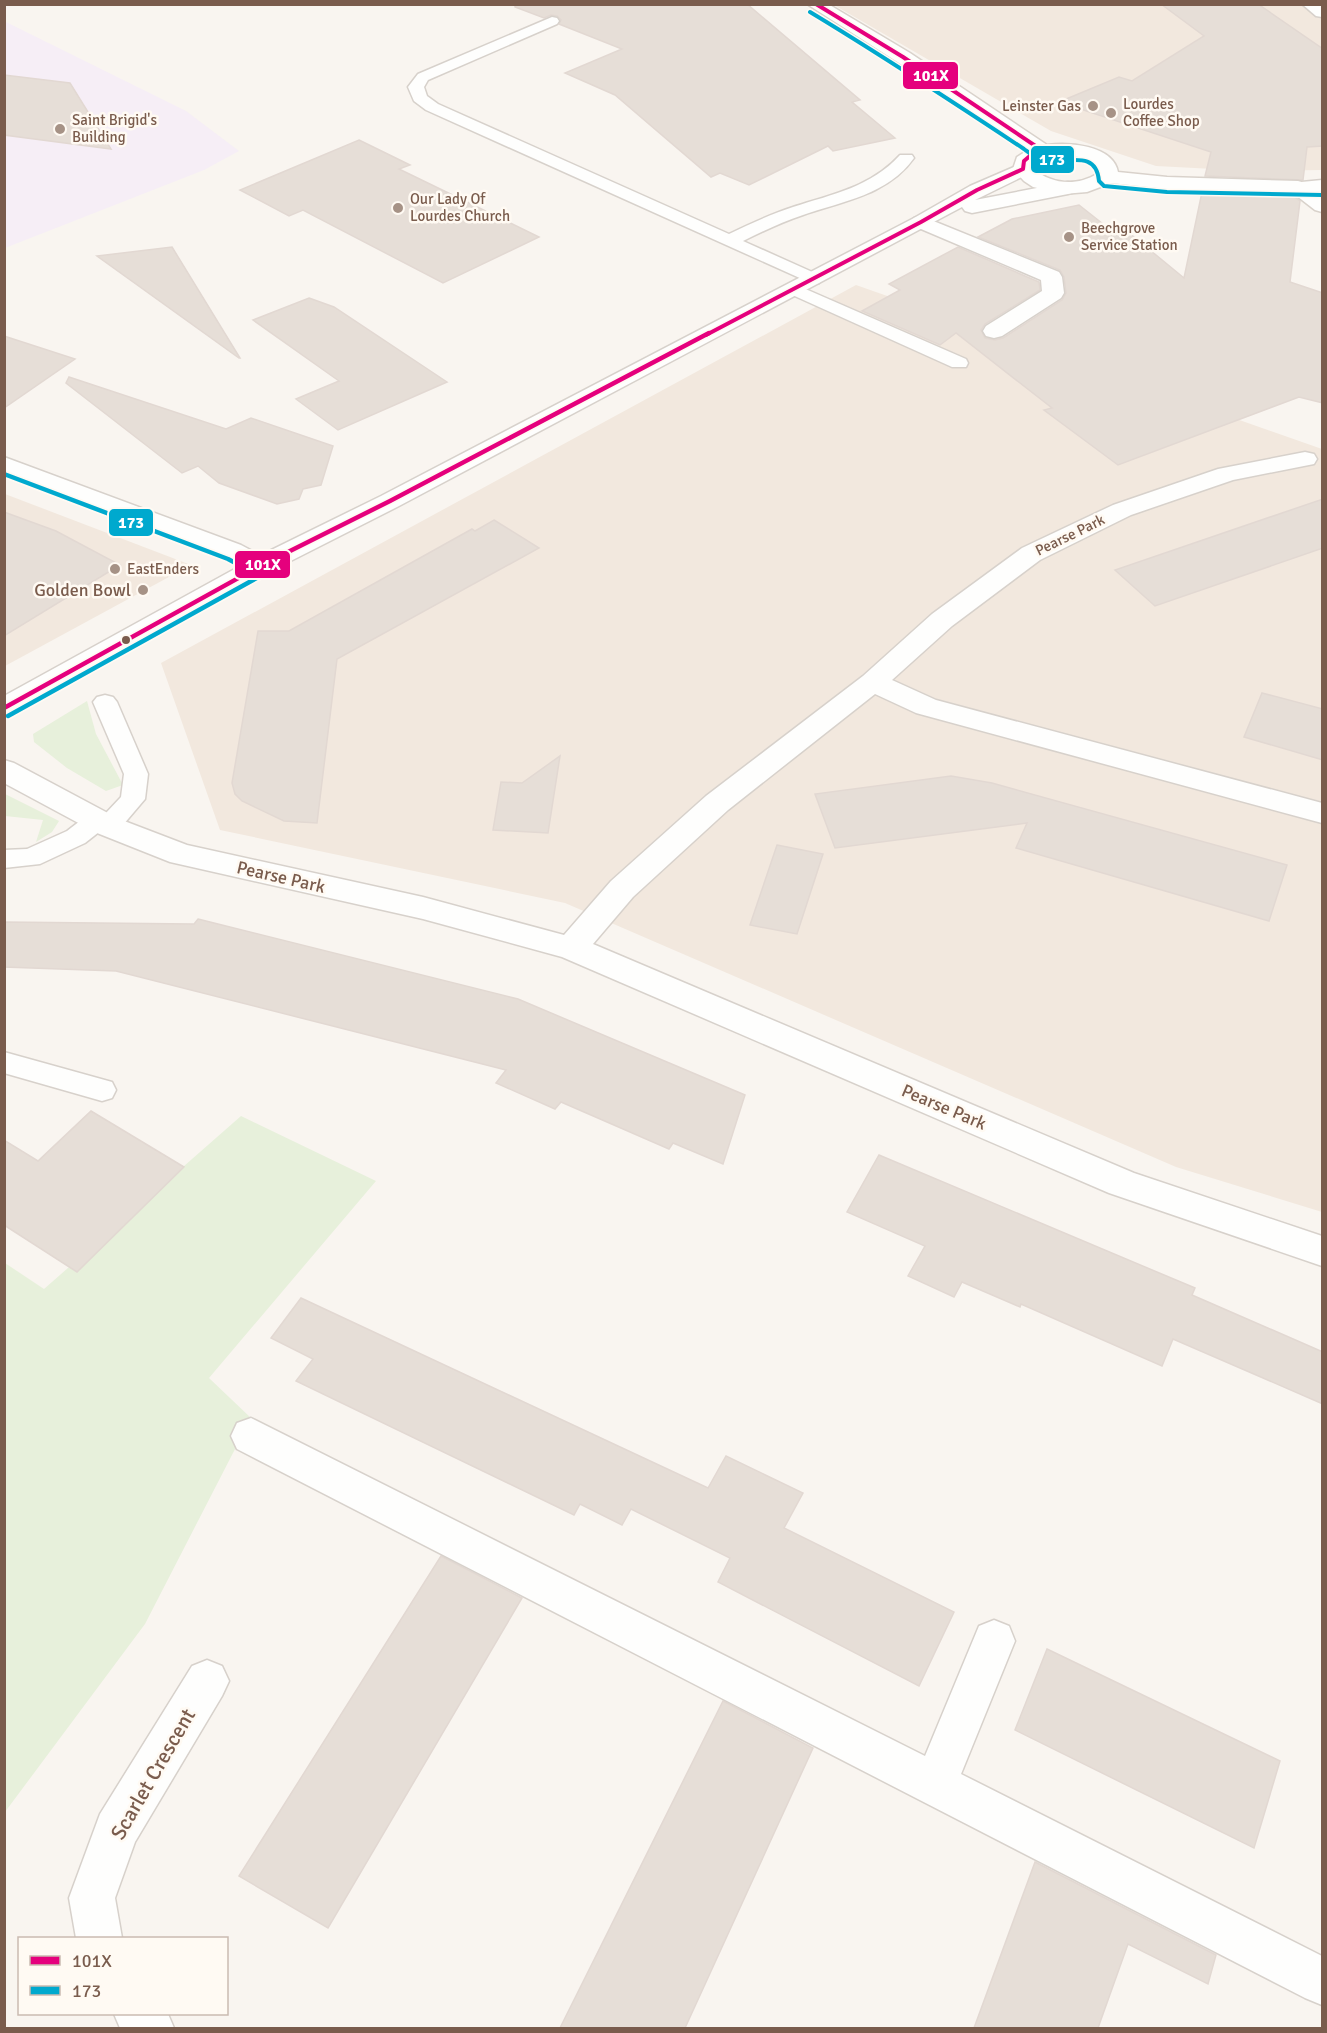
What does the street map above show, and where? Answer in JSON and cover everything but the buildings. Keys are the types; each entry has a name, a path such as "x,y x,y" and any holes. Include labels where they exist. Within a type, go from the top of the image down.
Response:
{"street":[{"path":"815,4 903,57 1043,151"},
{"path":"1310,4 1323,12"},
{"path":"1068,188 1038,182 1028,176 1023,169 1024,161 1031,155 1043,151 1066,149 1090,154 1102,161 1108,169 1107,177"},
{"path":"4,708 260,566 390,501 804,284 977,190 1023,169"},
{"path":"921,222 993,201 1098,183 1107,177 1167,183 1323,186"},
{"path":"1298,187 1323,206"},
{"path":"921,222 1051,277 1053,293 994,332"},
{"name":"Pearse Park","path":"572,948 622,889 717,803 873,682 942,620 1031,554 1122,510 1227,474 1305,459"},
{"path":"4,464 134,512 232,552 260,566"},
{"path":"873,682 926,707 1323,813"},
{"name":"Pearse Park","path":"4,770 103,823 181,854 423,908 572,948 1122,1183 1323,1251"},
{"path":"251,1436 1323,1981"},
{"path":"935,1784 994,1641"},
{"name":"Scarlet Crescent","path":"99,1937 92,1898 116,1830 207,1681"},
{"path":"140,2015 150,2028"}],"lane":[{"path":"552,21 423,77 416,87 420,98 432,107 729,241 804,284 959,363"},
{"path":"729,241 797,211 841,199 869,188 888,176 906,158"},
{"path":"4,859 31,858 103,823 133,799 136,774 105,702"},
{"path":"4,1062 102,1090"}],"shaded area":[{"path":"834,5 1322,5 1322,170 1252,171 1156,166 1051,131"},
{"path":"4,21 186,111 239,151 204,170 5,248"},
{"path":"856,285 1322,449 1322,1212 1176,1167 565,903 220,830 161,663"},
{"path":"5,494 191,565 5,666"}],"green space":[{"path":"87,701 96,734 123,785 106,791 67,768 34,742 33,734"},
{"path":"5,794 59,821 52,832 36,842 43,820 5,816"},
{"path":"241,1116 376,1181 209,1378 251,1418 145,1624 5,1812 5,1263 44,1289"}],"transit line":[{"name":"101X","path":"816,4 903,57 1043,151"},
{"name":"173","path":"810,12 898,65 1039,159 1081,161 1095,166 1099,171 1099,181 1104,186 1167,192 1322,195"},
{"name":"101X","path":"4,708 260,566 390,501 921,222 977,190 1023,169 1024,161 1031,155 1043,151"},
{"name":"173","path":"4,474 228,559 256,574"},
{"name":"173","path":"8,716 264,574"}],"place":[{"name":"Leinster Gas","path":"1093,106"},
{"name":"Lourdes Coffee Shop","path":"1111,113"},
{"name":"Saint Brigid's Building","path":"60,129"},
{"name":"Our Lady Of Lourdes Church","path":"398,208"},
{"name":"Beechgrove Service Station","path":"1069,237"},
{"name":"EastEnders","path":"115,569"},
{"name":"Golden Bowl","path":"143,590"}]}
